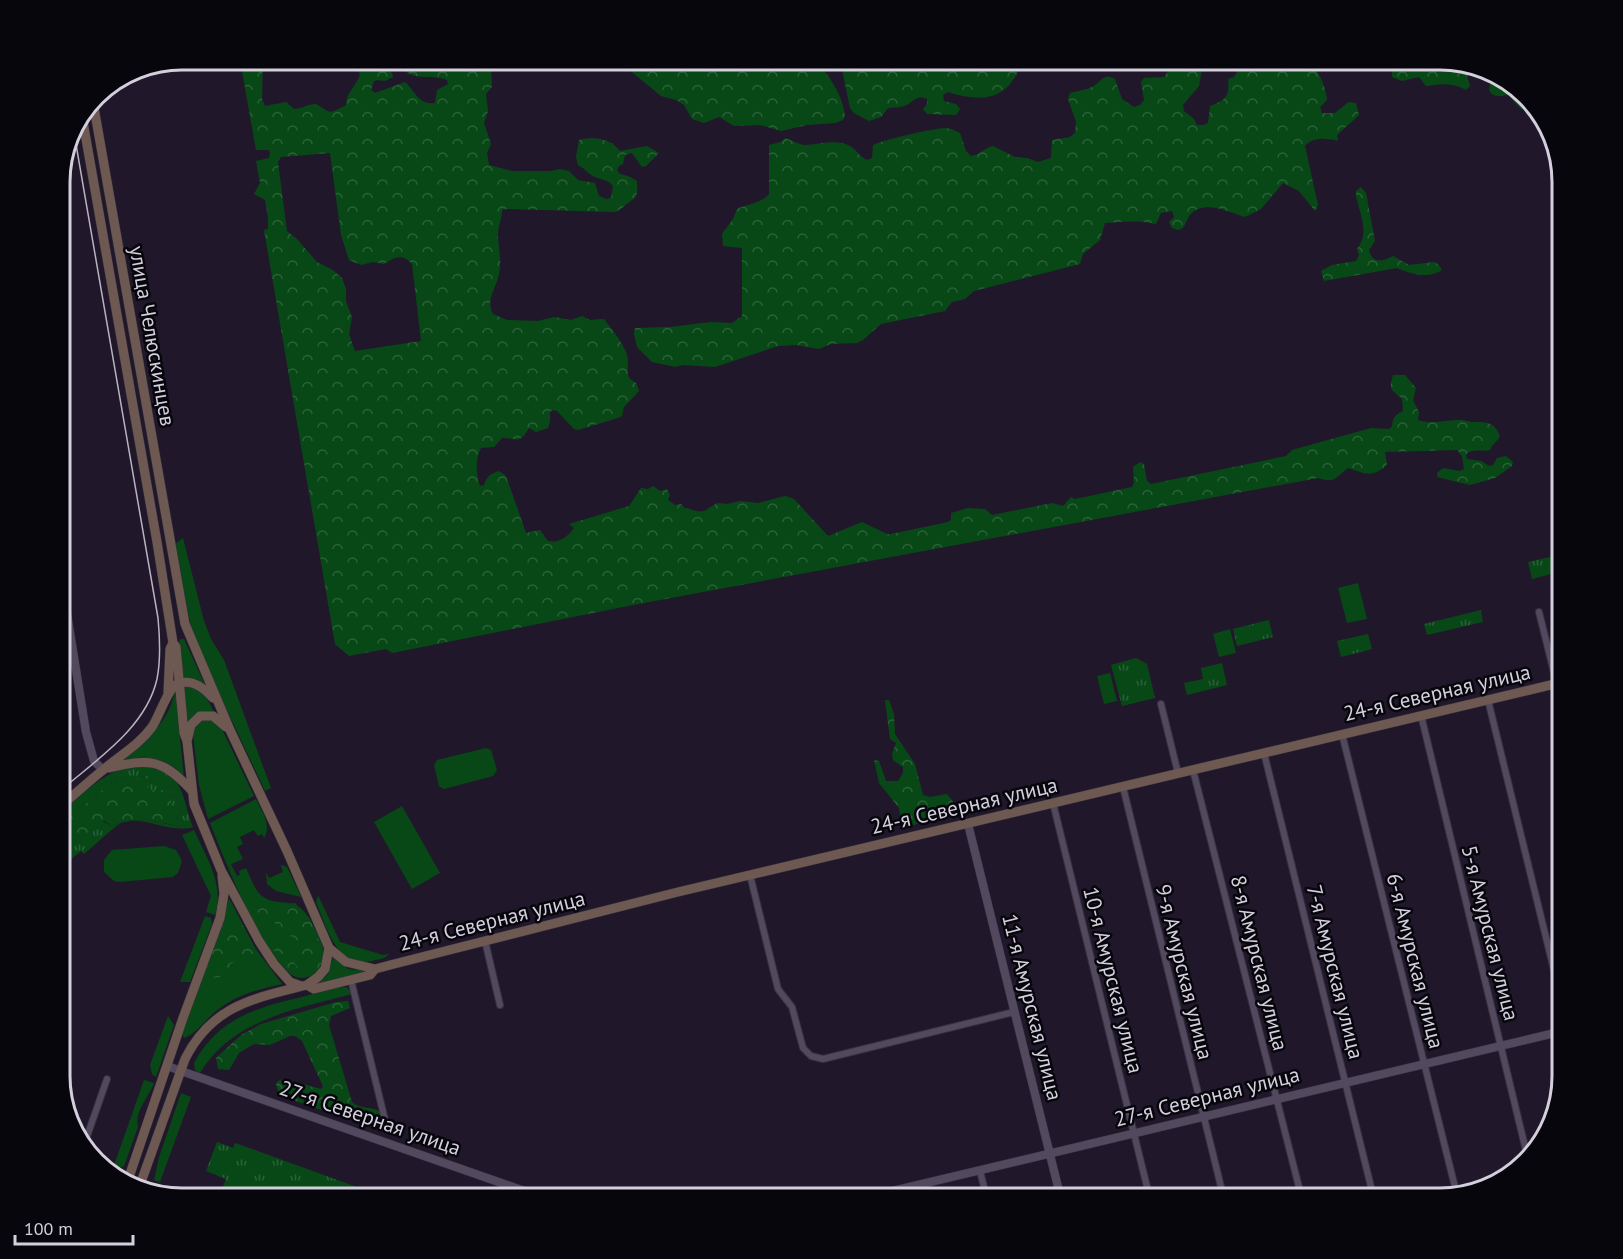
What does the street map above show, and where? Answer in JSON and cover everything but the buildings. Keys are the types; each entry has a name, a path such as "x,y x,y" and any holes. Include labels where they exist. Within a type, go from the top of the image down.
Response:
{"main road":[{"name":"улица Челюскинцев","path":"95,113 185,624 217,702 330,948"},
{"name":"улица Челюскинцев","path":"84,129 158,542 173,643 176,647 178,683 192,791 197,814 221,870"},
{"path":"98,207 111,205"},
{"path":"138,431 150,429"},
{"path":"158,542 170,540"},
{"path":"71,798 146,735 160,714 168,693 170,649 173,643"},
{"path":"168,693 178,683 191,682 197,684 217,702"},
{"name":"24-я Северная улица","path":"330,948 346,962 375,969 750,875 1552,685"},
{"path":"187,741 194,721 204,715 217,718 230,730"},
{"path":"104,770 134,763 158,764 171,769 192,791"},
{"path":"221,870 259,941 286,979 304,986 318,977 325,969 330,948"},
{"path":"130,1175 220,918 224,894 221,870"},
{"name":"24-я Северная улица","path":"141,1181 181,1071 195,1041 225,1013 258,996 304,986 314,989 370,975 375,969"}],"street":[{"path":"1539,612 1552,656"},
{"path":"71,643 86,732 94,761 104,770"},
{"path":"1488,700 1552,962"},
{"path":"1161,704 1178,773"},
{"name":"5-я Амурская улица","path":"1421,716 1526,1149"},
{"name":"6-я Амурская улица","path":"1342,734 1455,1187"},
{"name":"7-я Амурская улица","path":"1264,753 1371,1188"},
{"name":"8-я Амурская улица","path":"1193,770 1299,1188"},
{"name":"9-я Амурская улица","path":"1123,787 1221,1188"},
{"name":"10-я Амурская улица","path":"1053,803 1147,1188"},
{"name":"11-я Амурская улица","path":"968,824 1058,1188"},
{"path":"750,875 778,989 792,1007 803,1048 816,1059 1014,1012"},
{"path":"485,941 500,1005"},
{"path":"351,980 386,1124"},
{"name":"27-я Северная улица","path":"905,1188 1552,1033"},
{"name":"27-я Северная улица","path":"167,1066 516,1188"},
{"path":"87,1136 107,1079"},
{"path":"980,1170 984,1188"}],"green space":[{"path":"242,70 263,70 262,99 265,106 286,102 294,109 316,104 332,112 346,105 348,96 359,78 360,74 357,70 389,70 392,73 393,77 385,81 374,81 371,90 375,93 405,82 421,100 435,103 437,90 448,84 447,80 414,76 405,70 491,70 492,87 486,94 488,111 484,123 491,144 487,153 489,165 512,171 560,169 569,171 578,180 595,183 599,196 606,199 611,198 613,186 578,165 576,157 579,140 601,139 612,143 620,151 647,146 659,153 642,167 632,153 625,155 623,164 617,170 620,174 637,181 637,192 634,198 615,212 502,210 498,234 499,272 490,300 493,314 507,320 538,321 554,317 571,320 582,316 590,320 604,319 625,350 629,378 636,383 639,391 624,407 622,416 618,418 578,430 553,410 550,412 548,428 536,432 529,428 520,439 502,438 494,447 481,448 477,467 480,486 484,485 488,477 496,472 499,471 506,476 526,533 540,530 548,541 566,537 574,528 569,524 629,506 641,488 648,489 653,486 660,491 667,489 670,495 668,500 675,505 681,504 685,508 700,511 718,503 727,504 740,501 758,503 785,496 794,499 828,536 862,522 891,534 948,522 951,520 951,513 968,508 985,509 992,515 1052,503 1063,506 1071,497 1075,499 1132,487 1133,467 1140,462 1144,464 1147,481 1151,484 1286,456 1292,450 1371,428 1389,429 1395,417 1403,411 1402,399 1391,387 1393,375 1405,375 1416,388 1413,400 1419,412 1418,420 1483,422 1495,428 1500,436 1490,450 1473,451 1466,455 1467,459 1481,461 1489,466 1493,465 1497,458 1506,456 1513,462 1512,466 1495,478 1470,485 1437,477 1437,473 1443,468 1460,471 1464,469 1462,456 1457,450 1385,452 1387,465 1372,473 1363,473 1348,468 1332,480 1318,478 633,605 392,653 386,649 349,656 335,644 264,230 268,229 265,200 254,194 260,183 256,161 269,158 269,150 256,150","holes":["330,153 341,235 349,260 361,265 373,262 384,264 402,257 412,264 421,341 355,351 349,334 352,317 346,301 346,289 342,278 333,270 317,262 287,231 278,162 281,157"]},
{"path":"629,70 824,70 838,94 845,116 843,120 835,123 807,125 781,131 760,125 734,126 719,117 704,123 692,119 684,105 661,96"},
{"path":"842,70 1018,70 1011,83 994,95 973,98 948,92 943,95 944,101 956,104 960,109 956,115 927,114 923,109 927,104 927,99 923,98 917,98 902,107 888,108 881,117 869,121 854,113 850,108"},
{"path":"1169,70 1202,70 1199,86 1183,105 1184,111 1194,119 1197,125 1208,123 1210,106 1226,97 1228,79 1234,77 1237,70 1316,70 1325,89 1327,100 1320,107 1322,113 1335,113 1349,102 1356,103 1359,115 1337,135 1338,141 1320,139 1305,146 1318,205 1315,211 1299,191 1283,183 1261,209 1245,217 1209,207 1196,210 1190,215 1183,228 1178,230 1172,228 1169,222 1174,217 1172,211 1161,213 1156,224 1105,223 1100,240 1083,254 1080,264 974,291 965,299 952,302 945,311 881,324 857,343 831,344 819,349 796,345 778,346 715,367 682,365 676,367 652,362 637,347 635,328 711,322 732,323 742,316 742,248 723,246 722,234 737,209 769,194 769,145 781,142 785,138 804,145 842,143 851,146 867,160 872,158 873,145 946,128 960,133 966,151 971,156 993,146 1015,157 1038,162 1051,158 1052,140 1070,137 1075,133 1076,122 1068,99 1070,93 1094,86 1103,78 1111,77 1115,79 1122,99 1134,107 1140,105 1144,100 1141,82 1144,78 1164,77"},
{"path":"1392,71 1455,71 1466,73 1470,86 1466,90 1442,84 1426,86 1419,77 1402,81 1392,77"},
{"path":"1489,82 1503,89 1525,109 1521,109 1508,95 1493,94 1489,90"},
{"path":"1361,187 1366,193 1375,241 1369,250 1373,258 1382,260 1393,256 1409,265 1434,262 1442,270 1425,275 1397,268 1324,281 1321,271 1332,265 1356,261 1359,255 1357,249 1361,243 1363,230 1356,191"},
{"path":"183,538 204,621 211,639 224,660 271,788 265,791 191,628 175,544"},
{"path":"1552,557 1552,574 1532,579 1528,562"},
{"path":"1358,583 1367,619 1347,623 1338,588"},
{"path":"1481,610 1483,622 1427,635 1424,624"},
{"path":"1269,620 1273,637 1237,646 1233,629"},
{"path":"1230,629 1236,653 1219,657 1213,634"},
{"path":"1368,634 1372,649 1341,657 1337,641"},
{"path":"184,639 205,685 183,679 179,641"},
{"path":"1136,658 1147,664 1155,698 1122,706 1111,665"},
{"path":"1222,663 1227,685 1187,695 1184,683 1203,679 1201,668"},
{"path":"1110,673 1117,701 1104,704 1097,676"},
{"path":"192,686 205,695 214,712 199,712 188,723 183,687"},
{"path":"175,689 184,777 171,765 154,759 137,758 120,763 155,731 168,711"},
{"path":"885,700 889,700 894,714 895,734 915,764 923,795 930,797 947,794 955,804 957,811 951,815 902,828 899,808 879,783 874,760 879,761 886,781 898,781 903,773 903,767 893,760 892,754 896,743 890,739"},
{"path":"208,717 220,725 254,796 208,819 199,785 193,735 197,721"},
{"path":"486,748 491,750 497,770 493,776 444,789 439,786 434,765 437,760"},
{"path":"136,765 161,769 169,774 183,794 193,827 175,828 132,821 146,820 180,827 184,822 182,818 172,819 169,814 176,816 181,813 178,808 170,805 172,802 169,796 179,797 179,792 174,786 169,785 166,787 169,790 166,792 162,790 157,793 147,787 157,776 156,772 137,778 137,782 141,782 140,787 126,782 125,778 121,777 117,779 115,785 111,786 112,782 108,780 99,786 103,790 95,794 97,799 90,799 83,807 78,807 78,811 71,812 71,804 104,777"},
{"path":"156,772 158,776 150,782 166,787 174,786 179,792 179,797 170,796 173,806 181,813 176,816 177,819 182,817 184,822 180,827 138,820 112,826 104,821 91,829 92,837 71,838 71,811 90,799 97,798 95,794 102,790 99,786 108,780 112,781 111,786 115,785 117,779 121,777 137,782 137,778"},
{"path":"256,799 267,823 266,833 264,838 262,834 258,836 254,830 240,837 243,844 237,847 243,859 231,864 237,876 240,875 239,871 246,868 254,887 268,900 294,904 306,913 324,952 324,959 318,971 307,977 301,978 288,972 265,941 243,902 210,823"},
{"path":"402,806 440,873 412,889 374,822"},
{"path":"99,820 112,826 121,823 84,854 81,851 71,859 71,838 77,835 92,837 90,823"},
{"path":"194,830 216,882 218,893 215,915 206,912 211,896 182,835"},
{"path":"164,846 176,850 182,861 178,873 173,877 120,882 114,881 104,872 104,860 112,850"},
{"path":"282,865 287,867 301,897 276,891 267,884 266,872 269,878 283,872"},
{"path":"318,895 340,942 383,955 389,954 372,961 360,962 350,959 341,952 324,923 316,902"},
{"path":"229,898 255,948 282,984 258,990 227,1003 184,1038 182,1033 184,1025 219,935"},
{"path":"264,902 278,906 295,903 310,919 324,953 320,969 306,967 292,955 291,959 299,969 296,973 283,963 269,938 289,942 293,950 299,947 299,943 294,937 277,933 275,923 264,920 255,908 258,903"},
{"path":"231,915 238,917 259,955 248,956 230,964 228,971 221,977 212,978 204,973 225,918"},
{"path":"205,916 211,918 212,924 190,982 180,982"},
{"path":"333,957 348,969 369,971 316,984 328,974"},
{"path":"347,987 352,994 288,1011 248,1028 213,1055 200,1073 195,1070 194,1063 215,1035 240,1017 269,1006 330,989"},
{"path":"348,1001 350,1008 331,1016 329,1025 352,1102 381,1112 379,1120 356,1118 327,1111 298,1102 278,1091 276,1084 283,1079 321,1089 323,1086 302,1041 295,1036 270,1045 254,1044 239,1053 229,1070 218,1069 216,1058 241,1035 261,1024 336,1002"},
{"path":"168,1016 174,1025 156,1077 152,1074 150,1065"},
{"path":"144,1080 154,1083 138,1115 138,1127 124,1166 118,1169 114,1165"},
{"path":"181,1093 191,1097 160,1182 154,1180 159,1157"},
{"path":"217,1142 233,1148 235,1143 360,1188 222,1188 226,1179 206,1171"}],"tram line":[{"path":"71,782 118,742 142,713 157,679 160,649 158,618 76,147"}]}
